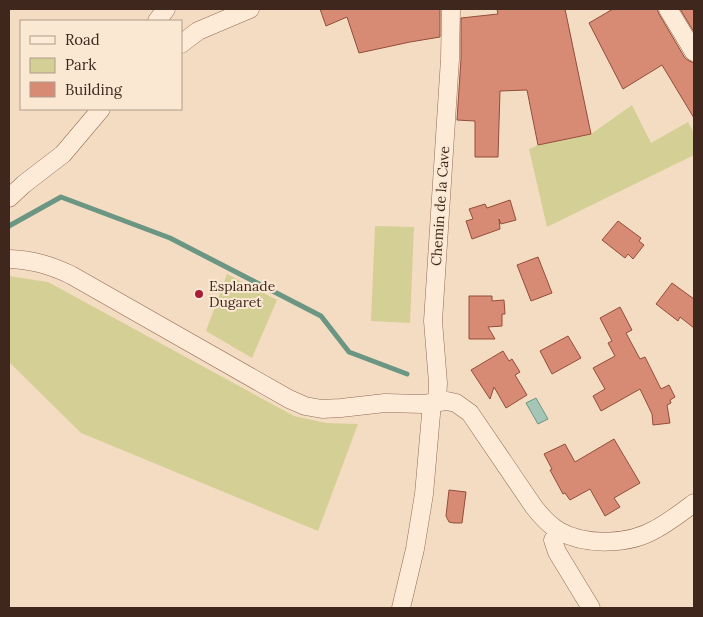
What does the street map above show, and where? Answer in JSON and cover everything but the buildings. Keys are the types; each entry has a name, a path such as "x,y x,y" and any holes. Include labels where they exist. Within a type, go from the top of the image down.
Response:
{"street":[{"path":"158,20 166,9"},
{"path":"182,43 198,31 250,9"},
{"name":"Chemin de la Cave","path":"401,608 415,549 438,383 433,321 450,59 451,9"},
{"path":"668,9 694,52"},
{"path":"9,198 63,154 100,110"},
{"path":"9,258 54,266 71,274 289,399 305,406 322,409 385,403 447,401 456,403 470,413 534,507 545,520 559,531 596,541 615,541 636,537 655,530 694,503"},
{"path":"559,531 553,540 557,552 591,608"}],"green space":[{"path":"632,105 651,143 688,122 694,133 694,155 547,227 529,149 538,145 591,134"},
{"path":"375,226 414,227 410,323 371,321"},
{"path":"227,274 277,300 252,358 206,331"},
{"path":"9,276 48,282 294,416 326,423 358,424 318,531 81,433 9,362"}],"shaded area":[{"path":"536,398 548,419 538,424 526,403"}],"waterway":[{"path":"9,226 61,197 170,238 321,316 349,352 407,374"}],"place":[{"name":"Esplanade Dugaret","path":"199,294"}]}
